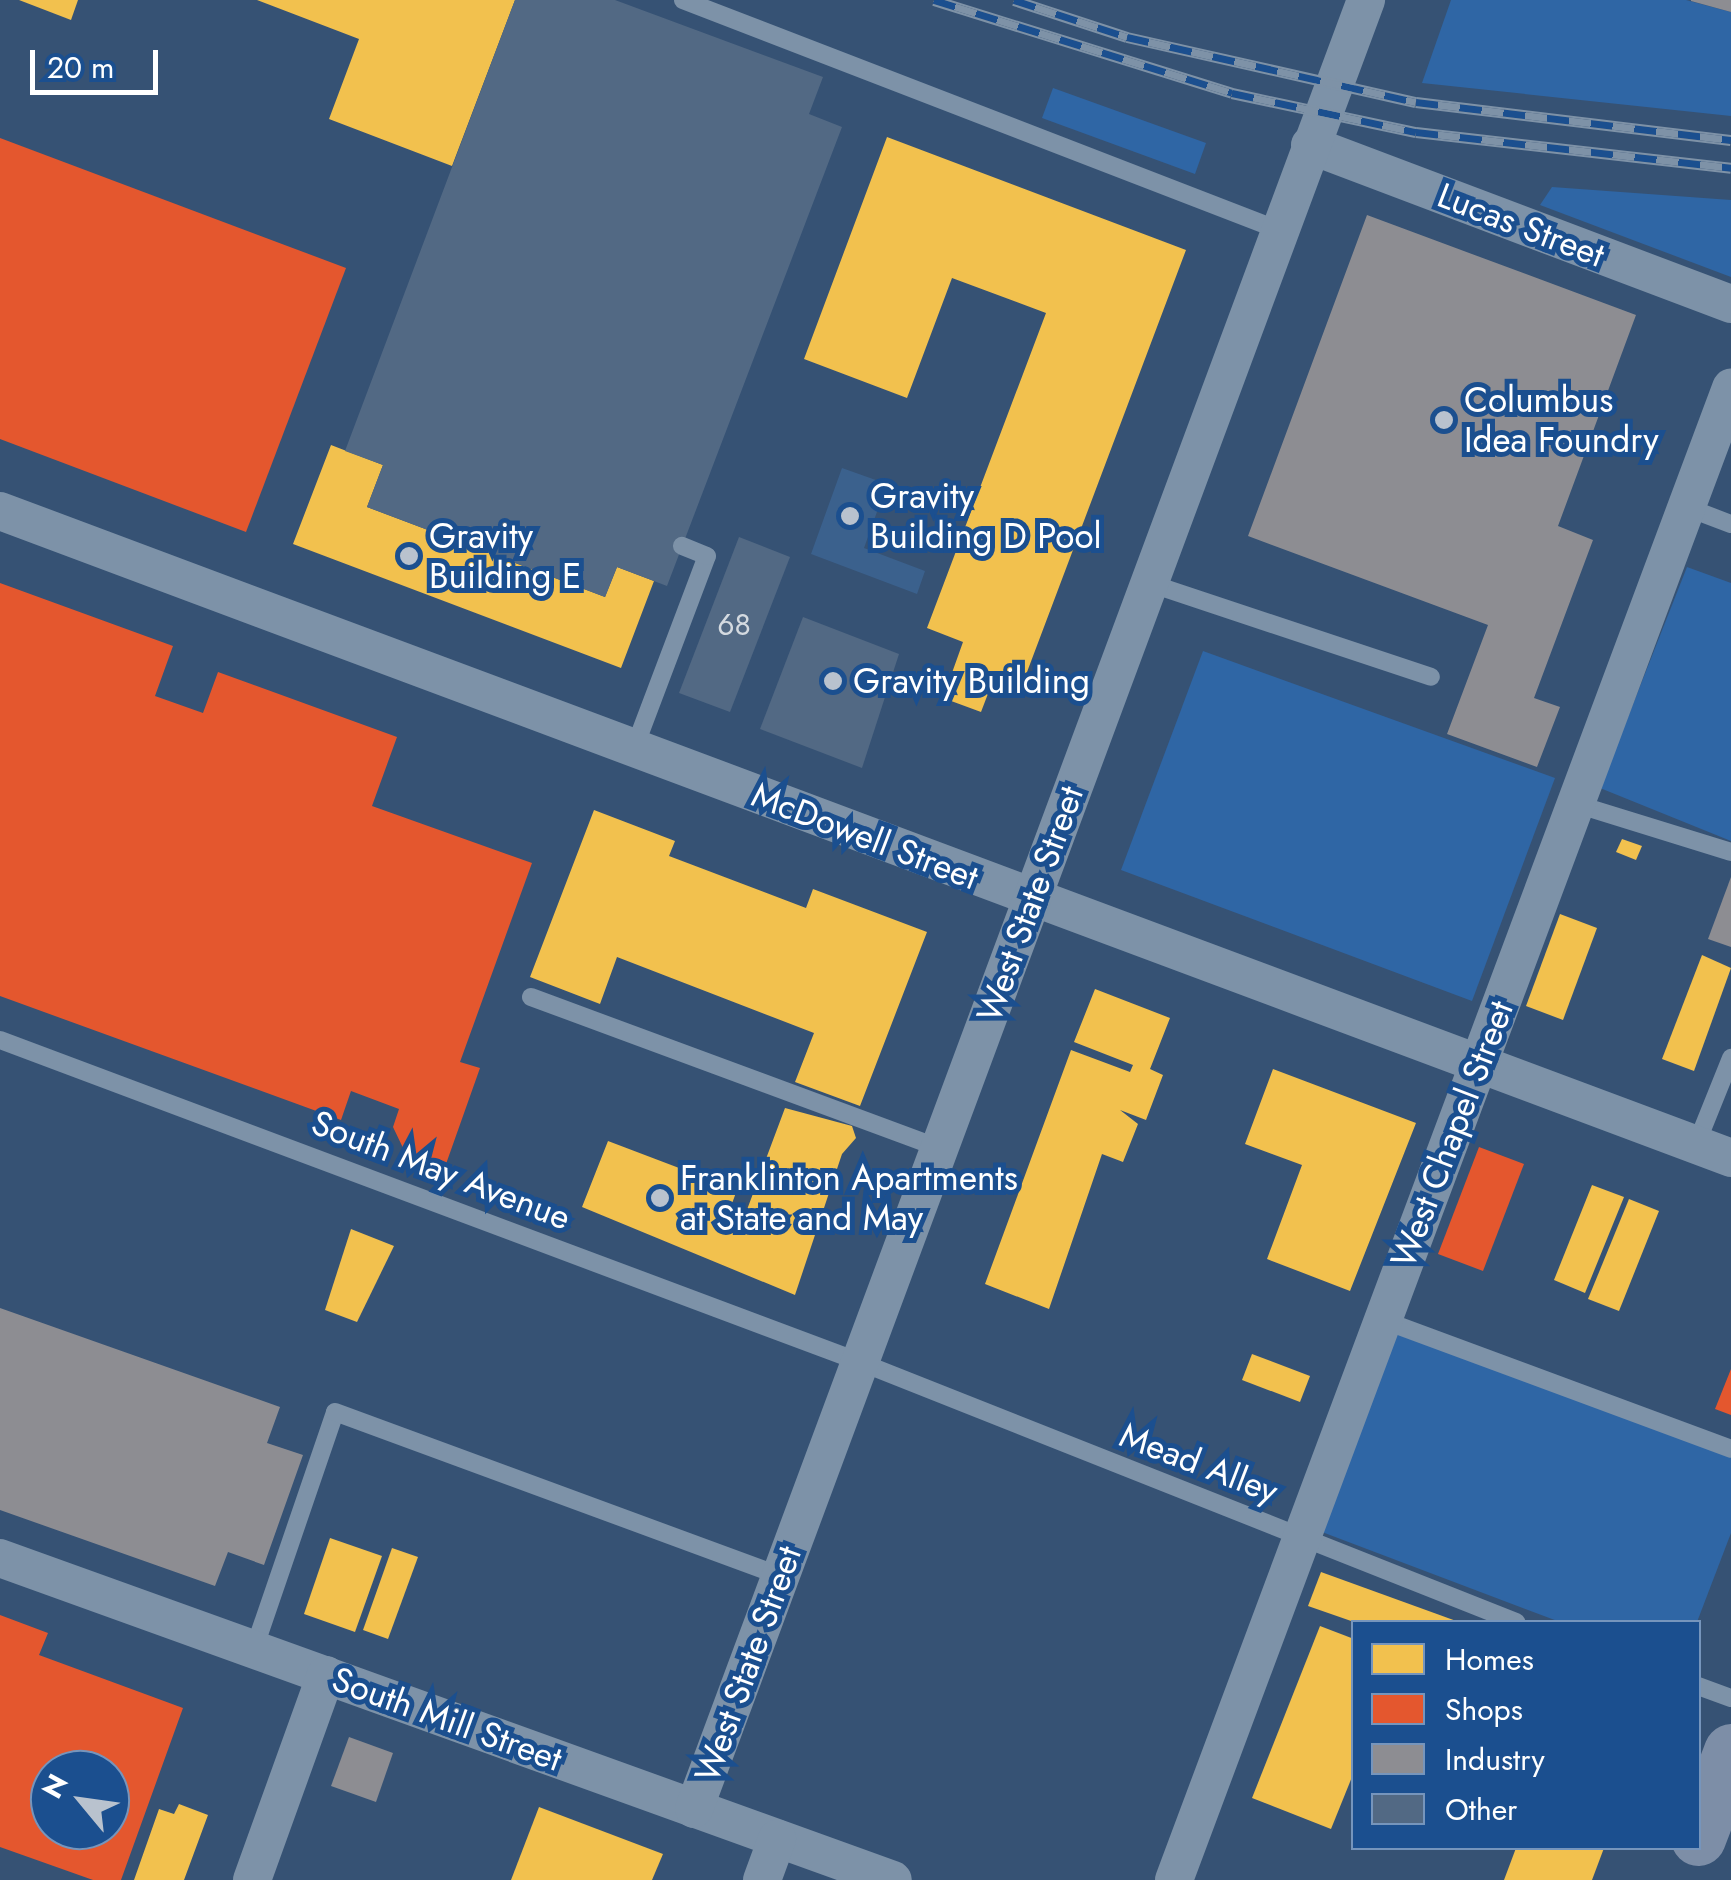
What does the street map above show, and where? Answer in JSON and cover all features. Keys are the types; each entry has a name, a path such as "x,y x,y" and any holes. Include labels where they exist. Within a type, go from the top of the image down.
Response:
{"main road":[{"path":"1701,1830 1731,1751"},
{"path":"1683,1880 1694,1850"}],"street":[{"name":"West State Street","path":"694,1808 1366,0"},
{"name":"Lucas Street","path":"1310,146 1731,304"},
{"name":"West Chapel Street","path":"1174,1880 1731,388"},
{"name":"McDowell Street","path":"0,511 1032,900 1714,1151"},
{"name":"South Mill Street","path":"0,1558 893,1880"},
{"path":"252,1880 326,1675"},
{"path":"762,1880 777,1839"}],"lane":[{"path":"683,0 1279,230"},
{"path":"1686,507 1731,524"},
{"path":"634,750 707,556 682,546"},
{"path":"1148,583 1431,677"},
{"path":"1576,804 1731,852"},
{"path":"531,998 939,1148"},
{"name":"South May Avenue","path":"0,1040 860,1362"},
{"path":"1714,1151 1731,1058"},
{"path":"1382,1320 1731,1449"},
{"name":"Mead Alley","path":"860,1362 1511,1620"},
{"path":"254,1649 335,1412 780,1576"},
{"path":"1701,1687 1731,1698"}],"shaded area":[{"path":"1451,0 1686,0 1731,12 1731,116 1422,83"},
{"path":"1053,88 1206,143 1195,174 1042,118"},
{"path":"1552,187 1731,200 1731,277 1540,205"},
{"name":"Gravity Building D Pool","path":"842,468 887,484 864,548 925,571 917,594 811,554"},
{"path":"1687,567 1731,583 1731,841 1600,788"},
{"path":"1203,651 1555,778 1472,1001 1121,870"},
{"path":"1400,1326 1731,1454 1731,1533 1698,1620 1555,1620 1322,1532"}],"building: Homes":[{"path":"19,0 78,0 71,20"},
{"path":"257,0 515,0 452,166 329,119 359,39"},
{"path":"887,137 1186,250 1021,688 994,678 981,712 943,698 963,642 927,628 1046,313 952,278 907,398 804,359"},
{"name":"Gravity Building E","path":"331,445 383,465 367,507 605,597 617,567 654,581 621,668 293,544"},
{"path":"594,810 675,841 669,856 806,908 813,889 927,932 860,1106 795,1082 814,1033 617,957 600,1004 530,977"},
{"path":"1622,839 1642,846 1636,860 1616,852"},
{"path":"1560,914 1597,928 1563,1020 1526,1006"},
{"path":"1702,955 1731,968 1694,1071 1662,1059"},
{"path":"1095,989 1170,1018 1150,1069 1163,1075 1146,1120 1120,1110 1138,1124 1123,1162 1102,1154 1049,1309 985,1284 1071,1050 1130,1072 1133,1065 1074,1042"},
{"path":"1273,1069 1416,1123 1350,1291 1267,1259 1302,1165 1245,1144"},
{"name":"Franklinton Apartments at State and May","path":"785,1108 852,1126 856,1138 842,1154 795,1295 582,1207 608,1141 737,1190 724,1225 739,1231"},
{"path":"1592,1185 1624,1197 1585,1293 1554,1280"},
{"path":"1629,1199 1659,1211 1619,1311 1588,1299"},
{"path":"351,1229 394,1246 357,1322 325,1310"},
{"path":"1252,1354 1310,1376 1300,1402 1242,1380"},
{"path":"330,1538 382,1556 355,1632 304,1614"},
{"path":"392,1548 418,1557 388,1639 363,1630"},
{"path":"1321,1572 1453,1620 1351,1621 1308,1606"},
{"path":"1320,1626 1351,1638 1351,1779 1331,1829 1252,1798"},
{"path":"179,1804 208,1815 184,1880 134,1880 159,1809 174,1814"},
{"path":"539,1807 663,1854 652,1880 511,1880"},
{"path":"1515,1850 1603,1850 1592,1880 1504,1880"}],"building: Shops":[{"path":"0,138 346,268 246,532 0,439"},
{"path":"0,583 173,646 155,696 203,713 218,672 397,737 372,806 532,863 460,1062 480,1068 446,1164 404,1150 393,1127 399,1109 351,1091 341,1120 0,996"},
{"path":"1479,1147 1524,1164 1483,1271 1438,1254"},
{"path":"1731,1369 1731,1415 1715,1409"},
{"path":"0,1615 48,1633 39,1655 183,1708 121,1880 93,1880 0,1847"}],"building: Industry":[{"path":"1731,0 1731,12 1691,1"},
{"name":"Columbus Idea Foundry","path":"1367,215 1636,315 1558,526 1593,540 1534,698 1560,707 1537,767 1447,734 1488,625 1248,536"},
{"path":"1731,877 1731,947 1708,939"},
{"path":"0,1308 280,1407 267,1443 303,1455 264,1565 228,1552 215,1586 0,1510"},
{"path":"349,1737 393,1753 376,1802 331,1786"}],"building: Other":[{"path":"515,0 615,0 823,77 809,114 842,127 667,586 617,567 605,597 367,507 383,465 345,451"},
{"path":"739,537 790,557 730,712 679,693"},
{"name":"Gravity Building","path":"803,617 899,654 862,768 760,729"}],"railway":[{"path":"934,0 1232,93 1416,132 1731,168"},
{"path":"1014,0 1127,37 1416,102 1731,140"}],"place":[{"name":"Columbus Idea Foundry","path":"1444,420"},
{"name":"Gravity Building D Pool","path":"850,516"},
{"name":"Gravity Building E","path":"409,556"},
{"name":"Gravity Building","path":"833,681"},
{"name":"Franklinton Apartments at State and May","path":"660,1198"}]}
